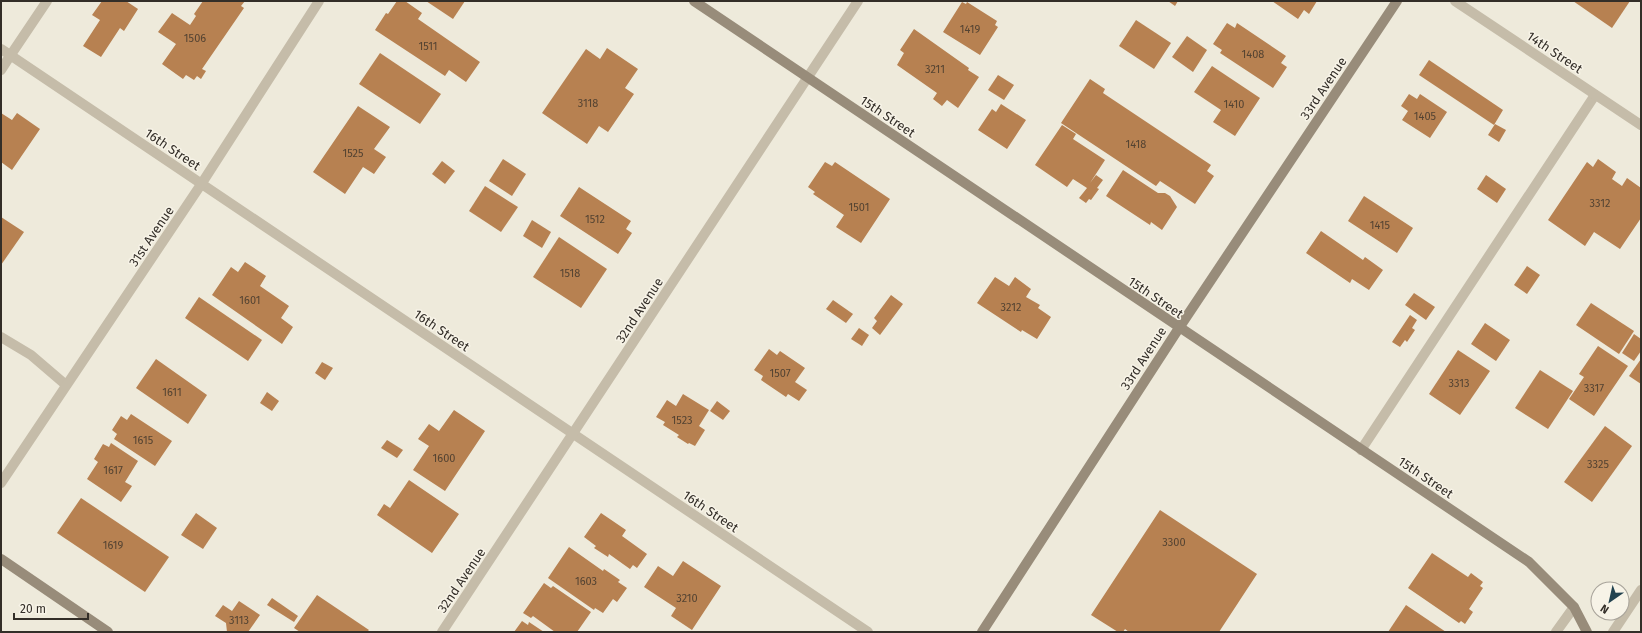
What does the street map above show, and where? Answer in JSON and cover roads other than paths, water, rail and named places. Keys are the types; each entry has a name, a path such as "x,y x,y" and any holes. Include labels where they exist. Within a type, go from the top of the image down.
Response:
{"main road":[{"name":"15th Street","path":"694,1 1529,562 1574,607 1587,632"},
{"name":"33rd Avenue","path":"982,632 1179,328 1396,1"},
{"path":"1,559 108,632"}],"street":[{"path":"1,70 46,1"},
{"name":"31st Avenue","path":"1,483 202,183 319,1"},
{"name":"32nd Avenue","path":"442,632 858,1"},
{"name":"14th Street","path":"1455,1 1641,125"},
{"name":"16th Street","path":"1,49 868,632"},
{"path":"1361,450 1595,95"},
{"path":"1,337 31,355 66,385"},
{"path":"1613,632 1641,590"},
{"path":"1556,632 1574,607"}]}
